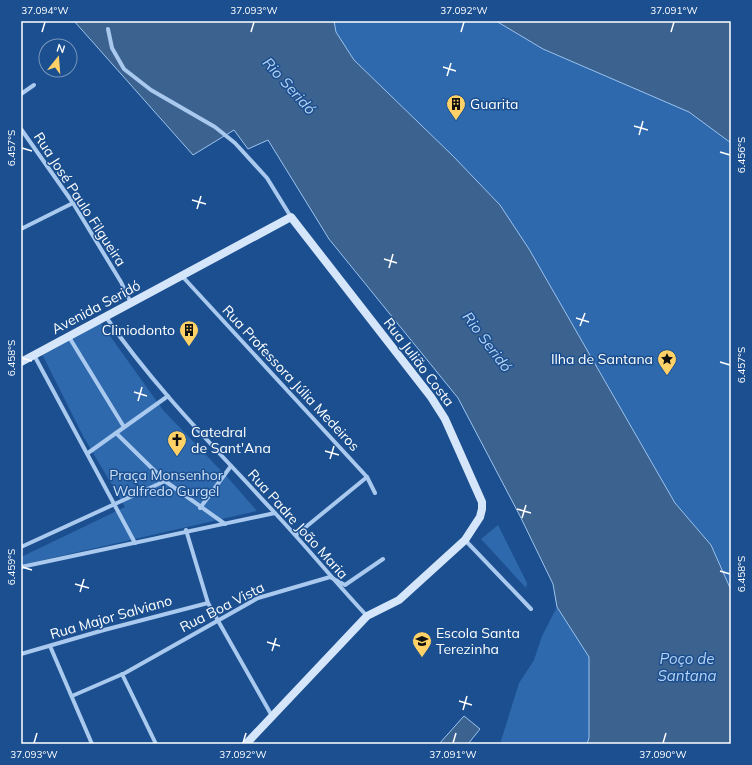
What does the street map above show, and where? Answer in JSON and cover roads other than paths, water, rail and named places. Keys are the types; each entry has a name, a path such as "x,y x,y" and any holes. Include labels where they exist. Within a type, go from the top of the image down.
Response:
{"main road":[{"name":"Avenida Seridó","path":"21,362 131,303 184,279 230,248 291,217"},
{"name":"Rua Julião Costa","path":"246,744 367,616 399,600 465,540 480,517 482,502 445,419 410,370 291,217"}],"street":[{"path":"108,29 112,48 124,69 151,90 215,127 235,143 267,178 291,217"},
{"path":"21,94 34,85"},
{"name":"Rua José Paulo Filgueira","path":"21,129 73,203 121,282 131,303"},
{"path":"21,229 73,203"},
{"name":"Rua Professora Júlia Medeiros","path":"184,279 367,477 375,493"},
{"name":"Rua Padre João Maria","path":"105,317 168,396 296,535 330,577 367,616"},
{"path":"69,337 124,427"},
{"path":"34,355 88,453 113,505 135,543"},
{"path":"88,453 168,396"},
{"path":"116,433 165,481 200,508 226,525"},
{"path":"200,508 231,466"},
{"path":"296,535 367,477"},
{"path":"21,547 165,481"},
{"path":"21,567 135,543 186,530 226,525 275,513"},
{"path":"186,530 208,603 272,716"},
{"path":"465,540 532,609"},
{"path":"330,577 345,585 383,559"},
{"name":"Rua Boa Vista","path":"72,696 122,674 258,598 330,577"},
{"name":"Rua Major Salviano","path":"21,654 111,628 208,603"},
{"path":"50,646 92,744"},
{"path":"122,674 156,744"}],"water":[{"path":"74,21 334,21 336,32 354,60 453,156 500,205 529,249 675,503 711,545 731,590 731,744 587,744 589,738 589,657 557,607 553,584 520,516 458,398 329,239 268,140 248,149 234,130 193,155"},
{"path":"496,21 731,21 731,143 689,112 543,49"},
{"path":"464,716 480,729 468,744 439,744"}],"place":[{"name":"Guarita","path":"456,121"},
{"name":"Cliniodonto","path":"189,347"},
{"name":"Ilha de Santana","path":"667,376"},
{"name":"Catedral de Sant'Ana","path":"177,457"},
{"name":"Escola Santa Terezinha","path":"422,658"}],"water label":[{"name":"Rio Seridó","path":"289,86"},
{"name":"Rio Seridó","path":"487,342"},
{"name":"Poço de Santana","path":"687,668"}],"park label":[{"name":"Praça Monsenhor Walfredo Gurgel","path":"166,484"}]}
